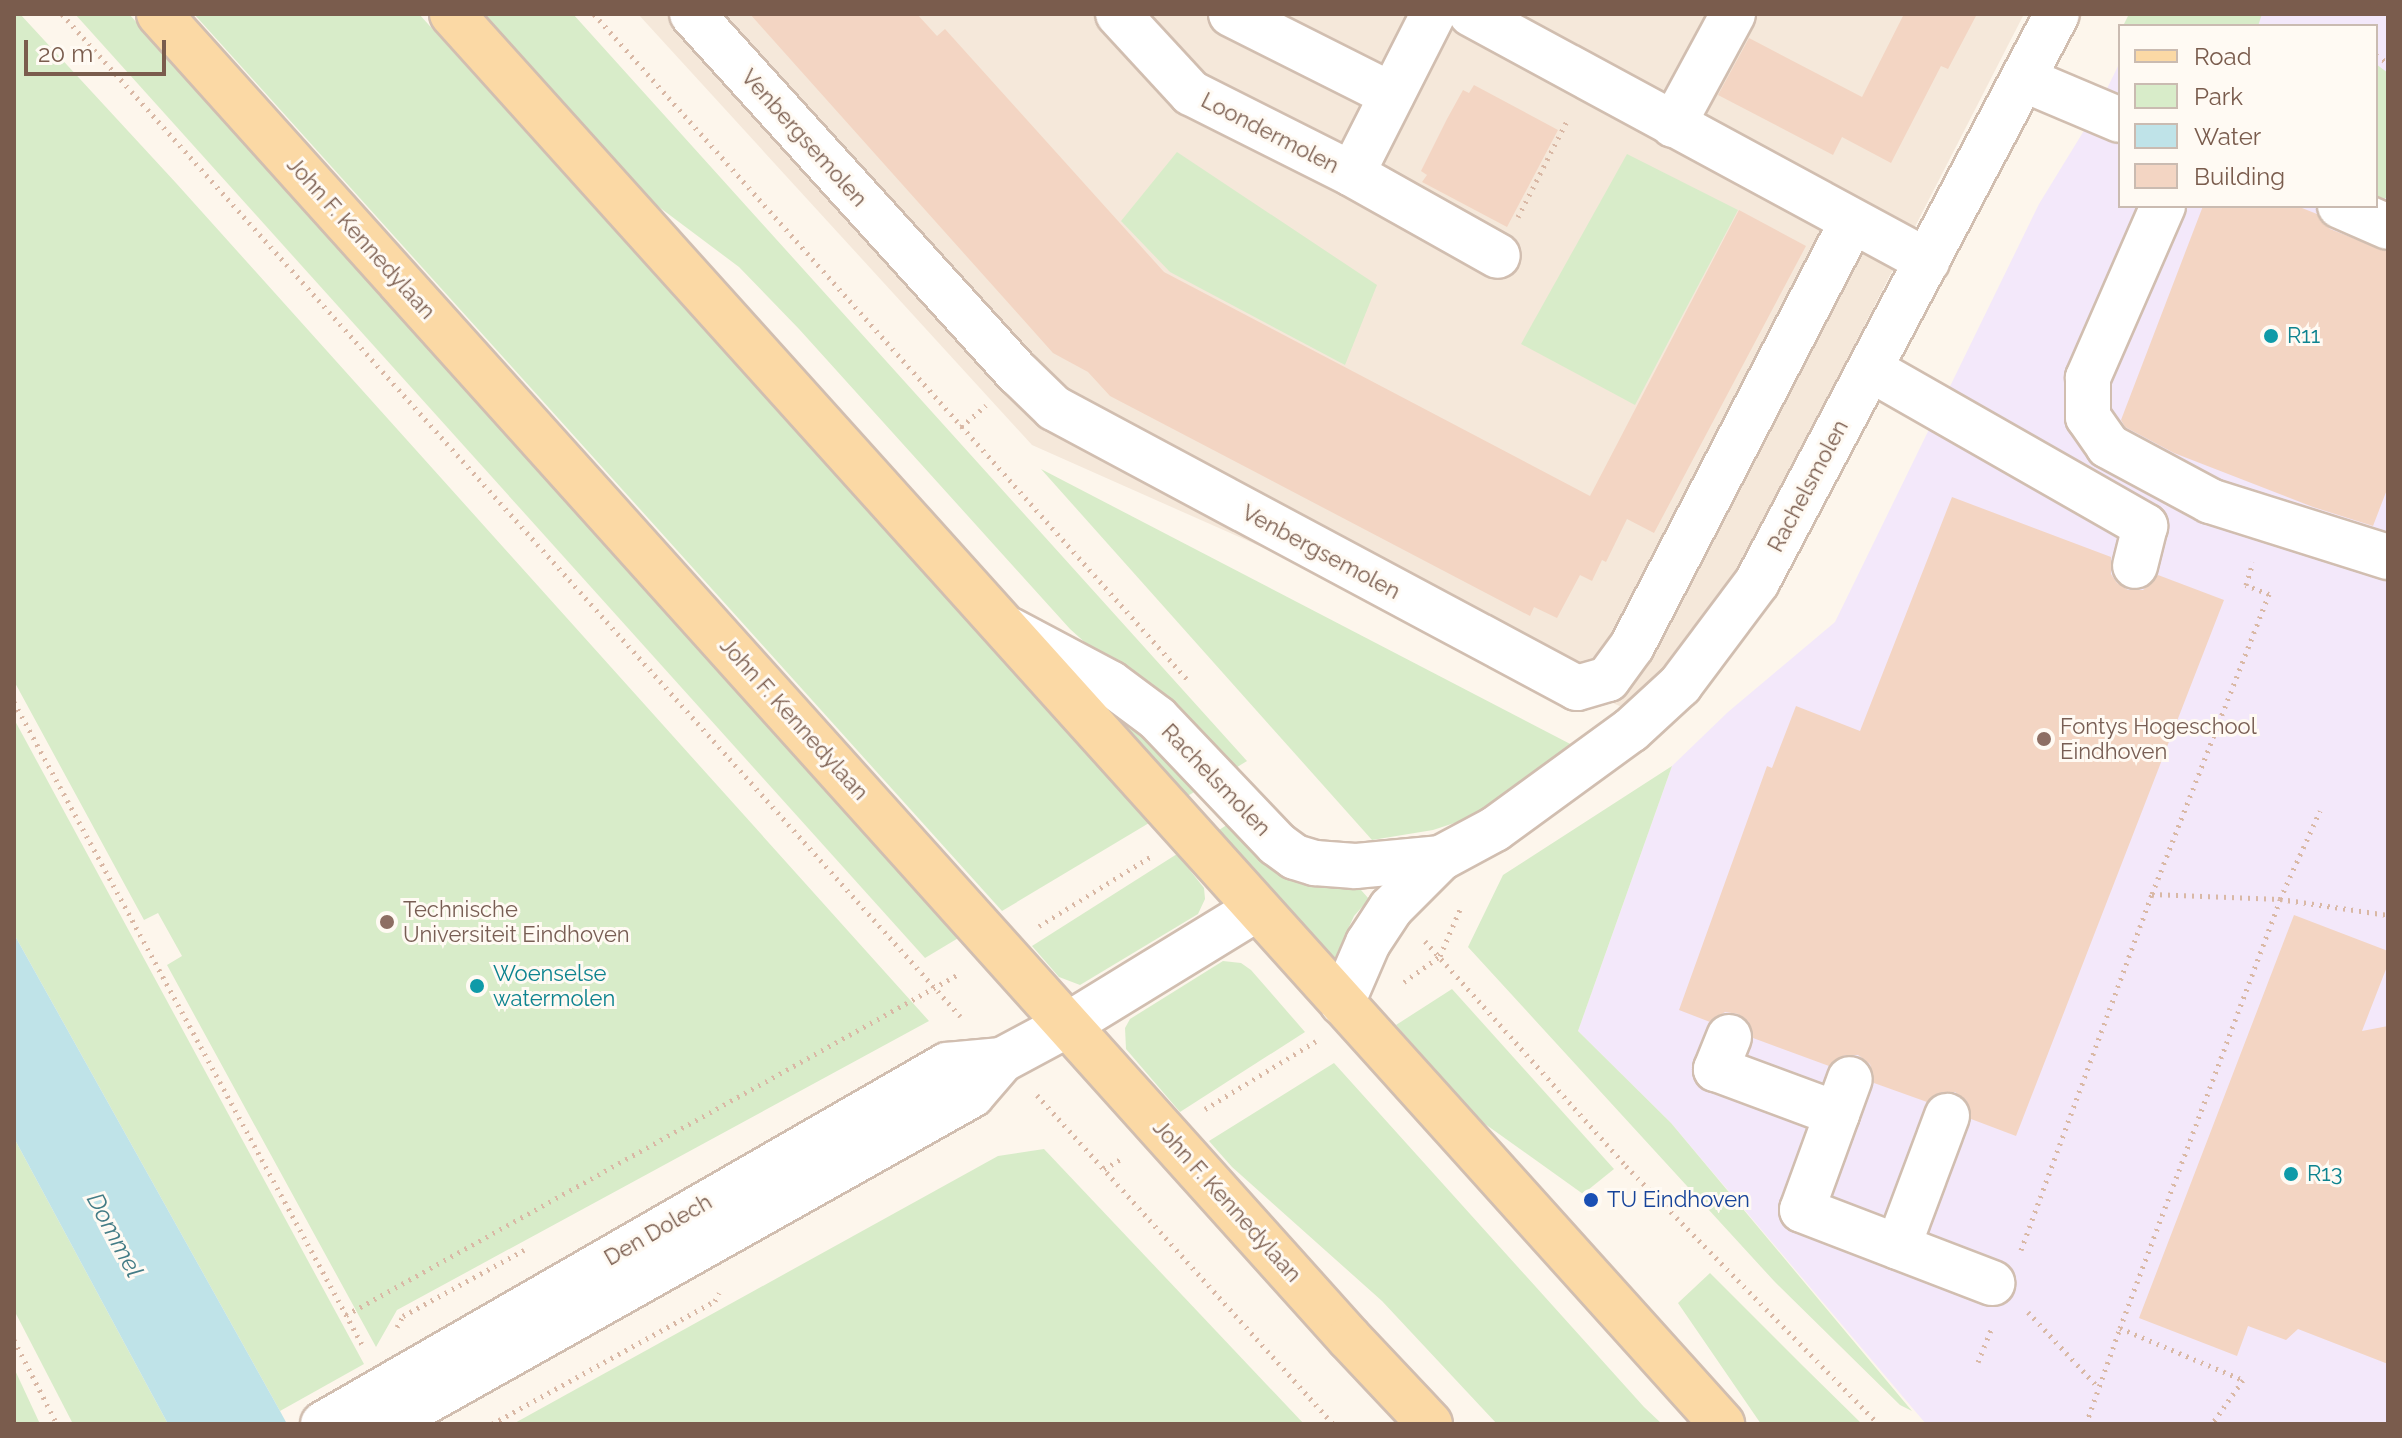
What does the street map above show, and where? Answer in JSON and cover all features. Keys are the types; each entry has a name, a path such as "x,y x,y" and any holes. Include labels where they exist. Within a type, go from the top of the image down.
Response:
{"main road":[{"name":"John F. Kennedylaan","path":"159,14 1349,1338 1430,1424"},
{"path":"452,14 1722,1424"}],"street":[{"name":"Venbergsemolen","path":"692,14 1019,374 1054,408 1577,688 1608,679 1632,646 1851,223"},
{"path":"1231,14 1392,95"},
{"name":"Loondermolen","path":"1352,174 1433,14"},
{"path":"1471,14 1851,223 1927,261"},
{"path":"1673,125 1733,14"},
{"name":"Rachelsmolen","path":"1342,1003 1368,943 1391,908 1441,858 1495,829 1631,730 1680,685 1757,582 2057,14"},
{"name":"Loondermolen","path":"1123,16 1191,93 1352,174 1498,256"},
{"path":"2023,79 2118,119"},
{"path":"2162,208 2088,378 2088,417 2108,446 2210,501 2388,557"},
{"path":"2345,208 2388,227"},
{"path":"1870,369 2145,526 2135,566"},
{"name":"Rachelsmolen","path":"1010,630 1110,683 1157,718 1267,834 1295,857 1315,863 1355,866 1441,858"},
{"path":"1069,1024 1257,909"},
{"name":"Den Dolech","path":"386,1424 972,1095 1002,1060 1069,1024"},
{"path":"1729,1037 1716,1069 1843,1097 1802,1210 1998,1288"},
{"name":"Den Dolech","path":"323,1424 947,1065 1002,1060"},
{"path":"1898,1247 1947,1116"}],"path":[{"path":"62,14 958,1014"},
{"path":"594,14 1195,688"},
{"path":"1498,256 1588,79"},
{"path":"1978,1362 1998,1288 2269,594 2246,585 2266,519"},
{"path":"14,702 367,1353"},
{"path":"2086,1424 2280,899 2320,811"},
{"path":"346,1315 936,988 1189,833"},
{"path":"2152,894 2280,899 2388,915"},
{"path":"1391,908 1440,956 1626,1166 1879,1424"},
{"path":"1040,1098 1333,1424"},
{"path":"492,1424 715,1301 725,1281"},
{"path":"1998,1288 2098,1387"},
{"path":"2120,1328 2243,1380 2212,1424"},
{"path":"14,1340 57,1424"}],"shaded area":[{"path":"638,14 2024,14 1660,724 1032,445"},
{"name":"Fontys Hogeschool Eindhoven","path":"2144,14 2388,14 2388,1424 1926,1424 1671,1123 1578,1031 1672,766 1728,712 1835,622 2039,204 2096,111 2118,66 2118,208 2378,208 2378,24 2139,24"}],"green space":[{"path":"14,14 20,14 176,183 929,1021 397,1310 376,1347 167,965 182,956 158,913 144,920 14,681"},
{"path":"75,14 129,14 960,937 925,958"},
{"path":"194,14 419,14 1149,823 1002,911"},
{"path":"481,14 573,14 1247,761 1229,772 1070,629 799,329 739,267 643,195"},
{"path":"2129,14 2262,14 2259,24 2124,24"},
{"path":"2378,66 2388,73 2388,196 2383,200 2378,198"},
{"path":"1177,152 1377,285 1345,365 1170,272 1121,221"},
{"path":"1627,154 1738,210 1635,405 1521,344"},
{"path":"1041,469 1578,748 1491,811 1433,830 1372,840"},
{"path":"1093,693 1204,786 1186,797"},
{"path":"14,719 364,1364 280,1411 14,934"},
{"path":"1672,766 1578,1031 1671,1123 1912,1411 1900,1405 1774,1281 1468,947 1503,875"},
{"path":"1236,819 1353,881 1369,899 1354,916 1334,960 1219,830"},
{"path":"1177,854 1204,888 1205,899 1198,914 1080,985 1059,977 1032,946"},
{"path":"1223,961 1241,963 1251,970 1305,1032 1180,1112 1126,1049 1125,1028 1130,1019"},
{"path":"1452,989 1614,1169 1583,1194 1478,1119 1396,1025"},
{"path":"1334,1063 1662,1424 1497,1424 1382,1301 1232,1167 1209,1141"},
{"path":"14,1138 168,1424 73,1424 14,1310"},
{"path":"1044,1149 1304,1424 513,1424 998,1156"},
{"path":"1710,1273 1862,1424 1761,1424 1678,1303"},
{"path":"14,1368 40,1424 14,1424"}],"water":[{"name":"Dommel","path":"14,934 287,1424 168,1424 14,1138"}],"building":[{"path":"750,14 917,14 937,36 945,29 1164,272 1590,496 1739,210 1806,246 1654,533 1627,519 1606,562 1602,560 1592,581 1580,575 1557,618 1534,607 1530,616 1110,396 1088,372 1053,353"},
{"path":"1904,14 1977,14 1948,69 1941,66 1891,163 1842,137 1833,155 1718,95 1749,38 1862,97"},
{"path":"1474,85 1558,130 1507,227 1422,182 1427,175 1421,171 1447,119 1463,90 1469,93"},
{"name":"R11","path":"2202,208 2302,208 2317,214 2330,229 2388,252 2388,487 2373,526 2313,507 2174,453 2125,427 2121,420"},
{"path":"1952,497 2111,557 2111,574 2117,583 2128,590 2143,590 2158,575 2224,600 2016,1136 1971,1119 1967,1101 1955,1092 1942,1092 1927,1102 1874,1083 1870,1064 1858,1055 1845,1055 1829,1066 1753,1038 1749,1022 1738,1014 1725,1012 1710,1022 1679,1010 1767,766 1772,768 1796,706 1860,731"},
{"name":"R13","path":"2294,915 2388,951 2388,964 2362,1031 2388,1026 2388,1364 2298,1329 2286,1340 2248,1326 2237,1356 2139,1318"}],"place":[{"name":"R11","path":"2271,336"},
{"name":"Fontys Hogeschool Eindhoven","path":"2044,739"},
{"name":"Technische Universiteit Eindhoven","path":"387,922"},
{"name":"Woenselse watermolen","path":"477,986"},
{"name":"R13","path":"2291,1174"},
{"name":"TU Eindhoven","path":"1591,1200"}]}
